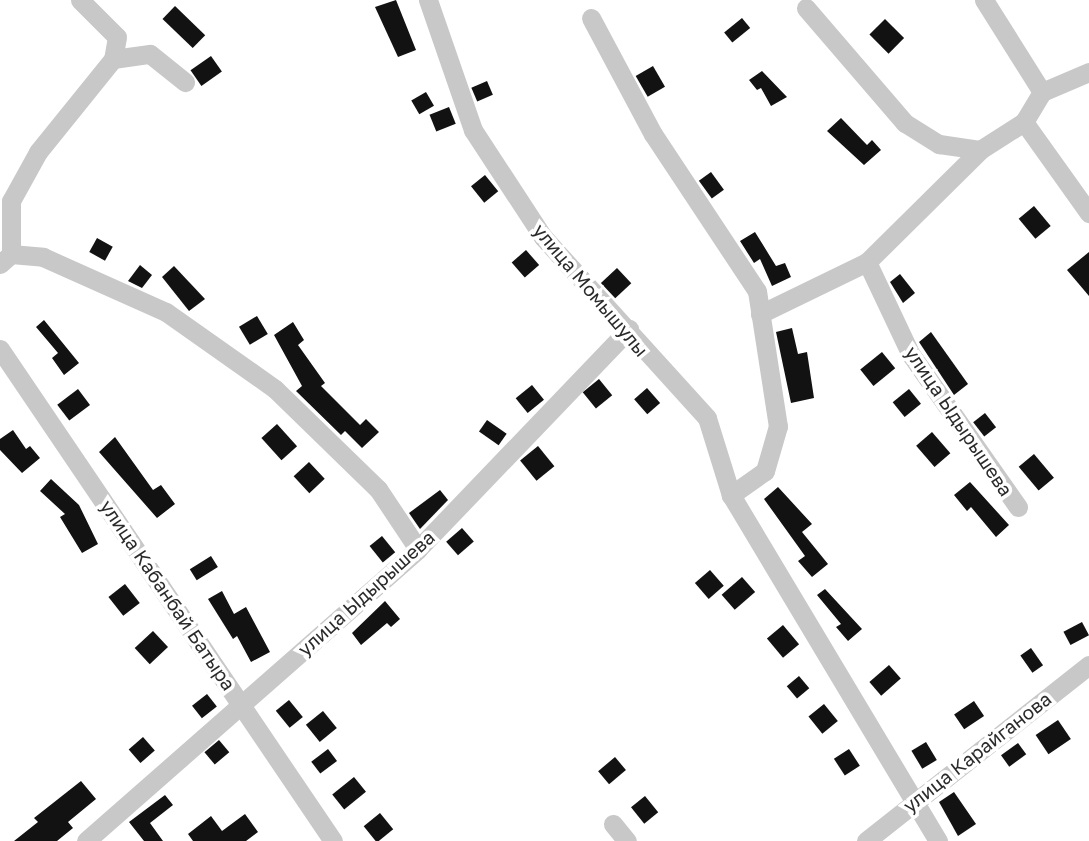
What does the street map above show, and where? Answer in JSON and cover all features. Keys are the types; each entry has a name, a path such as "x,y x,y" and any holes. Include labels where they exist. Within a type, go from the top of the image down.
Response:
{"street":[{"path":"80,0 117,37 113,59 38,152 11,201 6,259 43,257 166,312 275,389 378,489 418,549"},
{"name":"улица Момышулы","path":"428,0 472,130 543,237 629,329 651,360 706,418 730,495 938,841"},
{"path":"984,0 1042,92"},
{"path":"806,8 905,123 939,144 980,150"},
{"path":"591,18 653,134 757,291 778,426 765,471 730,495"},
{"path":"113,59 149,54 186,82"},
{"path":"760,314 867,262 980,150 1024,122 1042,92 1089,72"},
{"path":"1024,122 1089,213"},
{"name":"улица Ыдырышева","path":"867,262 911,355 1018,507"},
{"name":"улица Ыдырышева","path":"86,841 418,549 629,329"},
{"name":"улица Кабанбай Батыра","path":"0,349 333,841"},
{"name":"улица Карайганова","path":"866,841 913,801 1089,665"},
{"path":"613,824 627,841"}],"building":[{"path":"396,0 416,50 398,57 375,7"},
{"path":"175,6 205,35 193,48 162,19"},
{"path":"742,18 750,28 732,43 724,32"},
{"path":"885,19 904,38 889,54 869,35"},
{"path":"211,56 222,72 201,86 191,70"},
{"path":"653,66 665,87 648,97 636,76"},
{"path":"762,71 787,97 771,106 761,88 757,90 749,80"},
{"path":"487,81 493,95 477,101 471,88"},
{"path":"426,92 434,106 419,114 411,100"},
{"path":"449,107 456,124 436,132 430,115"},
{"path":"841,118 867,145 872,140 881,150 864,165 827,131"},
{"path":"711,172 724,190 712,199 699,181"},
{"path":"485,175 498,191 484,203 471,186"},
{"path":"1034,206 1051,226 1035,239 1019,219"},
{"path":"755,232 776,266 785,263 791,277 772,286 760,259 754,263 740,241"},
{"path":"97,238 113,247 105,261 89,252"},
{"path":"526,250 539,265 525,278 512,262"},
{"path":"1089,252 1089,296 1067,270"},
{"path":"140,265 152,275 142,288 128,281"},
{"path":"174,266 205,299 189,311 162,277"},
{"path":"617,268 631,283 615,298 601,283"},
{"path":"900,274 915,293 903,303 890,282"},
{"path":"257,316 268,334 250,345 239,327"},
{"path":"44,320 79,363 64,375 52,358 58,353 36,327"},
{"path":"293,322 304,340 298,345 325,383 321,386 360,425 366,419 379,432 362,448 345,431 341,435 296,391 302,386 274,335"},
{"path":"792,328 798,354 807,352 814,398 791,403 776,332"},
{"path":"931,332 968,384 954,395 919,342"},
{"path":"882,352 895,368 873,386 860,370"},
{"path":"599,379 612,395 596,409 583,392"},
{"path":"532,385 544,400 528,413 516,398"},
{"path":"647,388 660,403 647,414 634,399"},
{"path":"78,389 90,405 69,421 57,405"},
{"path":"909,389 921,404 905,417 893,402"},
{"path":"985,413 996,427 984,436 973,422"},
{"path":"487,420 507,434 499,445 479,431"},
{"path":"277,424 297,446 281,460 261,438"},
{"path":"13,430 26,449 30,446 40,458 22,473 0,450 0,439"},
{"path":"932,432 950,453 935,467 916,446"},
{"path":"115,437 153,490 161,485 175,504 157,518 99,452"},
{"path":"538,446 554,466 536,481 520,460"},
{"path":"1034,454 1054,478 1039,491 1019,467"},
{"path":"309,462 325,479 309,493 294,476"},
{"path":"51,479 79,505 98,544 82,553 60,517 65,514 40,491"},
{"path":"970,482 1009,525 996,537 971,507 967,511 954,495"},
{"path":"778,487 812,524 802,532 828,564 812,577 798,561 805,556 764,499"},
{"path":"440,490 448,500 420,529 409,513"},
{"path":"462,528 474,542 458,555 446,542"},
{"path":"382,536 395,552 383,562 370,546"},
{"path":"211,556 218,567 197,580 190,569"},
{"path":"710,570 724,586 709,599 695,583"},
{"path":"742,577 755,592 735,610 722,595"},
{"path":"125,584 140,603 123,616 108,597"},
{"path":"825,589 862,629 848,641 836,627 841,624 817,595"},
{"path":"222,591 234,614 246,607 270,652 251,662 237,636 233,639 208,599"},
{"path":"385,601 400,619 391,627 387,623 361,645 352,633"},
{"path":"1082,622 1089,635 1071,645 1063,632"},
{"path":"783,625 799,644 783,658 767,638"},
{"path":"153,631 168,647 150,664 135,648"},
{"path":"1031,648 1043,665 1032,673 1020,655"},
{"path":"889,665 901,679 881,696 869,682"},
{"path":"799,676 809,688 797,699 787,686"},
{"path":"207,694 217,707 202,718 192,706"},
{"path":"289,700 303,717 290,728 276,711"},
{"path":"974,701 984,716 964,729 954,714"},
{"path":"824,704 838,721 822,734 808,717"},
{"path":"323,711 337,728 320,742 306,725"},
{"path":"1058,720 1071,739 1048,754 1036,735"},
{"path":"143,737 155,751 140,763 129,749"},
{"path":"219,740 229,752 215,764 204,752"},
{"path":"926,742 937,760 922,769 911,751"},
{"path":"1018,743 1026,754 1009,767 1001,755"},
{"path":"328,749 337,761 320,774 311,762"},
{"path":"849,749 860,766 845,776 834,759"},
{"path":"615,757 626,770 609,784 598,771"},
{"path":"354,777 366,792 344,809 332,795"},
{"path":"81,781 96,799 68,822 73,828 57,841 14,841 38,822 34,818"},
{"path":"954,792 976,824 958,836 939,802"},
{"path":"165,795 173,805 150,823 163,841 144,841 129,822"},
{"path":"645,796 658,812 644,824 631,807"},
{"path":"380,813 393,829 376,841 364,826"},
{"path":"245,814 258,832 246,841 193,841 188,834 211,816 222,831"}]}
